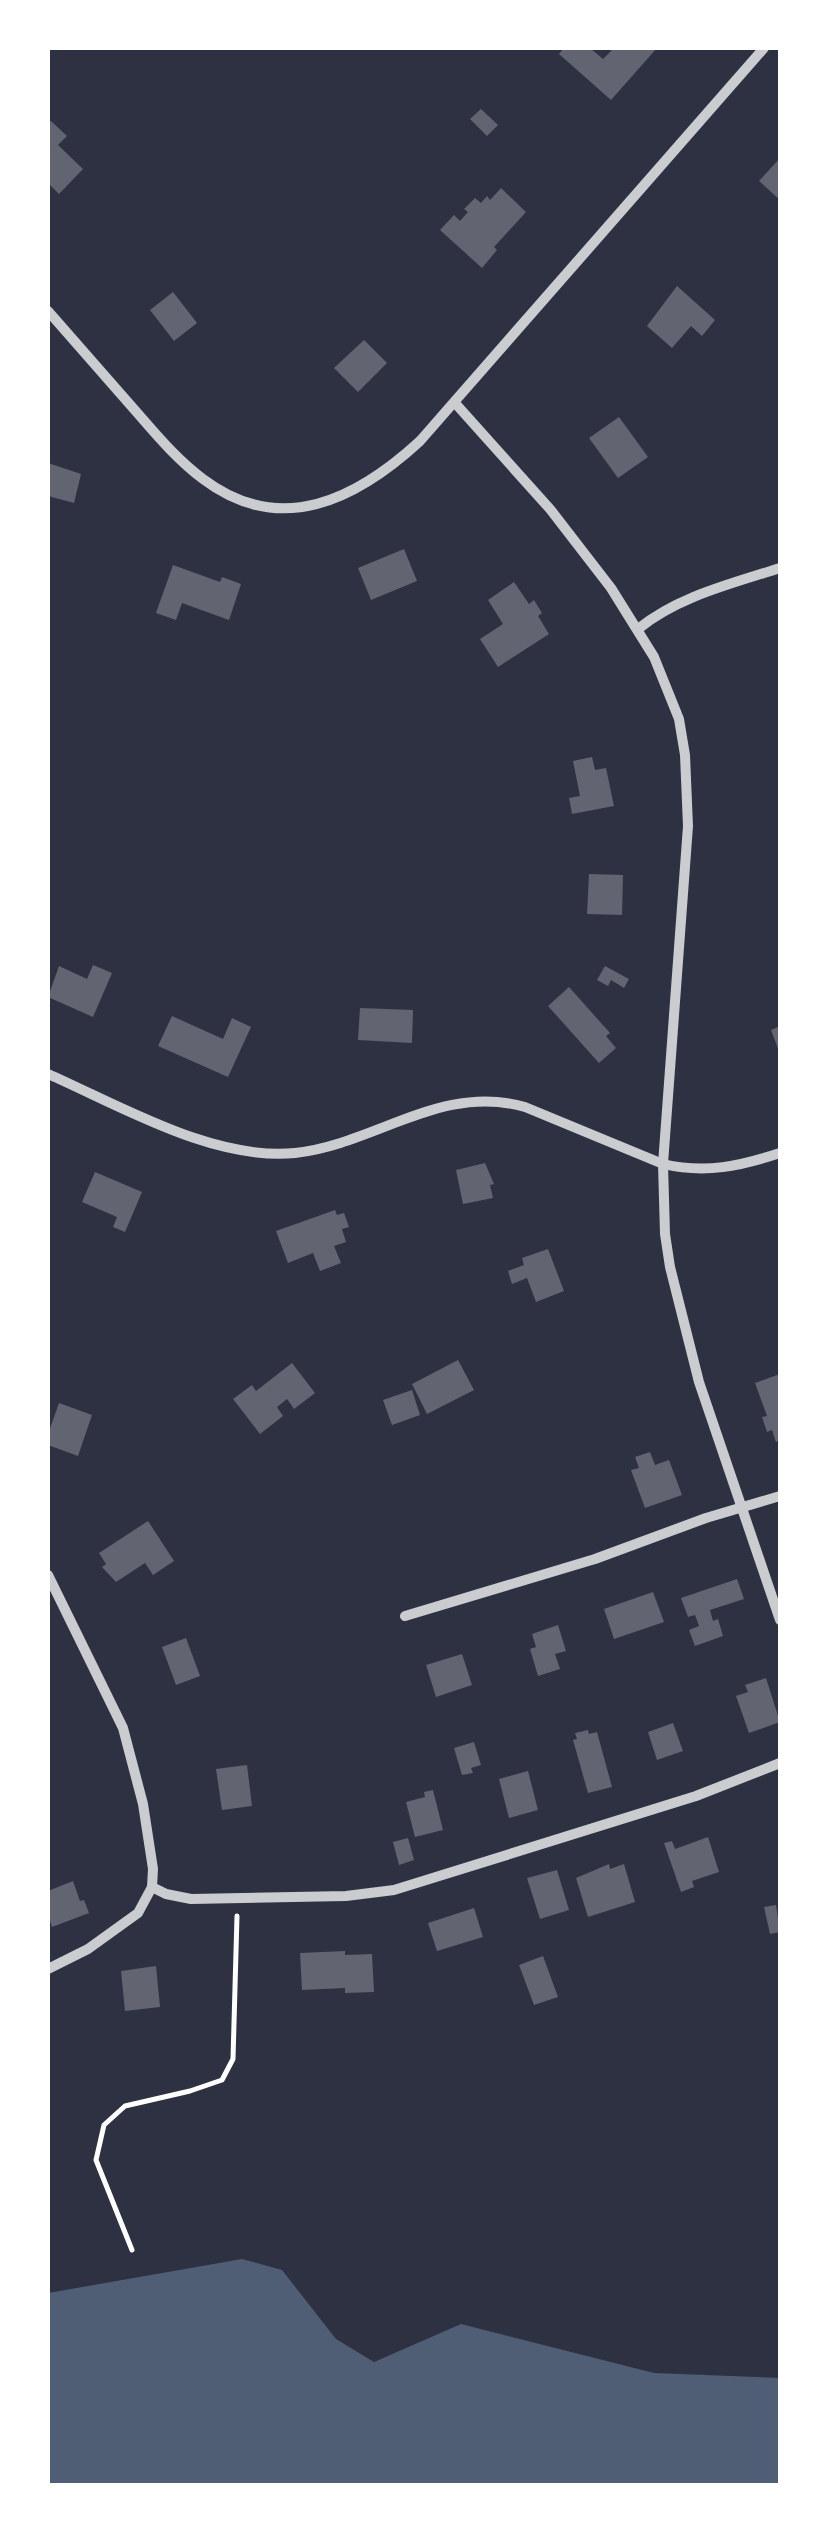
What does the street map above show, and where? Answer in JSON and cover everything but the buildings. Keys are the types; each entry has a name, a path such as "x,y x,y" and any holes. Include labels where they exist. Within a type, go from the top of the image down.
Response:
{"street":[{"path":"48,311 178,457 227,494 285,509 342,498 396,463 455,403 764,48"},
{"path":"48,333 58,323"},
{"path":"455,403 550,509 638,628 668,686 678,718 688,789 688,826 663,1164 665,1234 698,1382 780,1620"},
{"path":"638,628 691,597 780,568"},
{"path":"48,1074 174,1129 250,1152 322,1148 453,1103 476,1100 503,1101 526,1108 663,1164 718,1169 780,1153"},
{"path":"406,1616 780,1496"},
{"path":"48,1575 123,1728 143,1804 154,1868 152,1887 138,1913 88,1949 48,1969"},
{"path":"152,1887 178,1897 236,1898 357,1895 416,1884 696,1796 780,1762"}],"path":[{"path":"132,2250 96,2160 104,2125 125,2106 222,2080 234,2059 236,1898"}],"water":[{"path":"242,2259 282,2270 336,2339 374,2362 461,2324 654,2373 780,2378 780,2485 48,2485 48,2293"}]}
